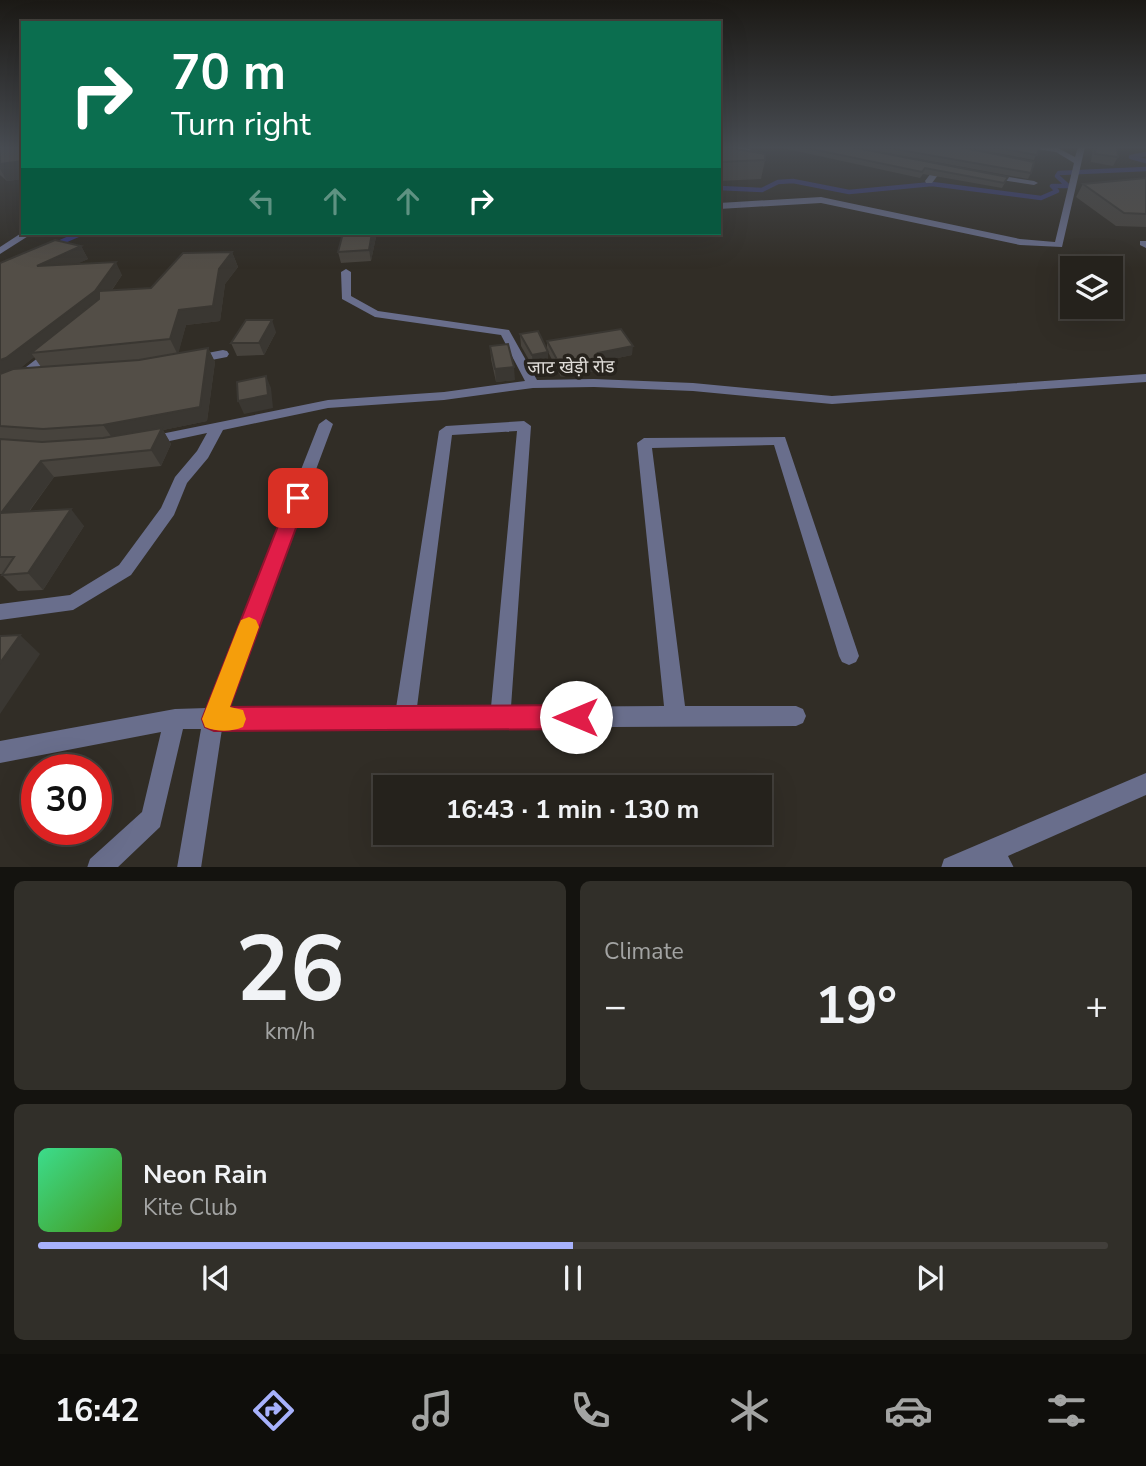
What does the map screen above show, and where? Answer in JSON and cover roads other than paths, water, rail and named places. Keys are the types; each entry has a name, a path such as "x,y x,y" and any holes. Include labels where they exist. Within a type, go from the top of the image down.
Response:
{"street":[{"path":"721,206 821,200 1020,242 1059,245 1072,187"},
{"path":"0,251 25,235"},
{"path":"346,272 346,297 375,314 505,332 533,384"},
{"path":"0,386 21,377 61,344"},
{"path":"185,361 223,354"},
{"path":"21,377 46,376"},
{"name":"जाट खेड़ी रोड","path":"139,442 328,404 444,396 533,384 594,383 693,387 832,400 1146,378"},
{"path":"189,867 214,719 326,424"},
{"path":"405,718 446,431 524,426 500,718"},
{"path":"0,612 73,602 125,570 168,511 180,481 203,454 217,428"},
{"path":"676,716 644,443 780,440 849,656"},
{"path":"0,752 175,719 796,716"},
{"path":"99,867 152,819 175,719"},
{"path":"953,867 996,859 1146,784"}],"waterway":[{"path":"721,188 762,190 767,187"},
{"path":"826,187 849,192 896,187"},
{"path":"959,187 1041,198 1057,191 1053,187"},
{"path":"54,245 77,235"}]}
